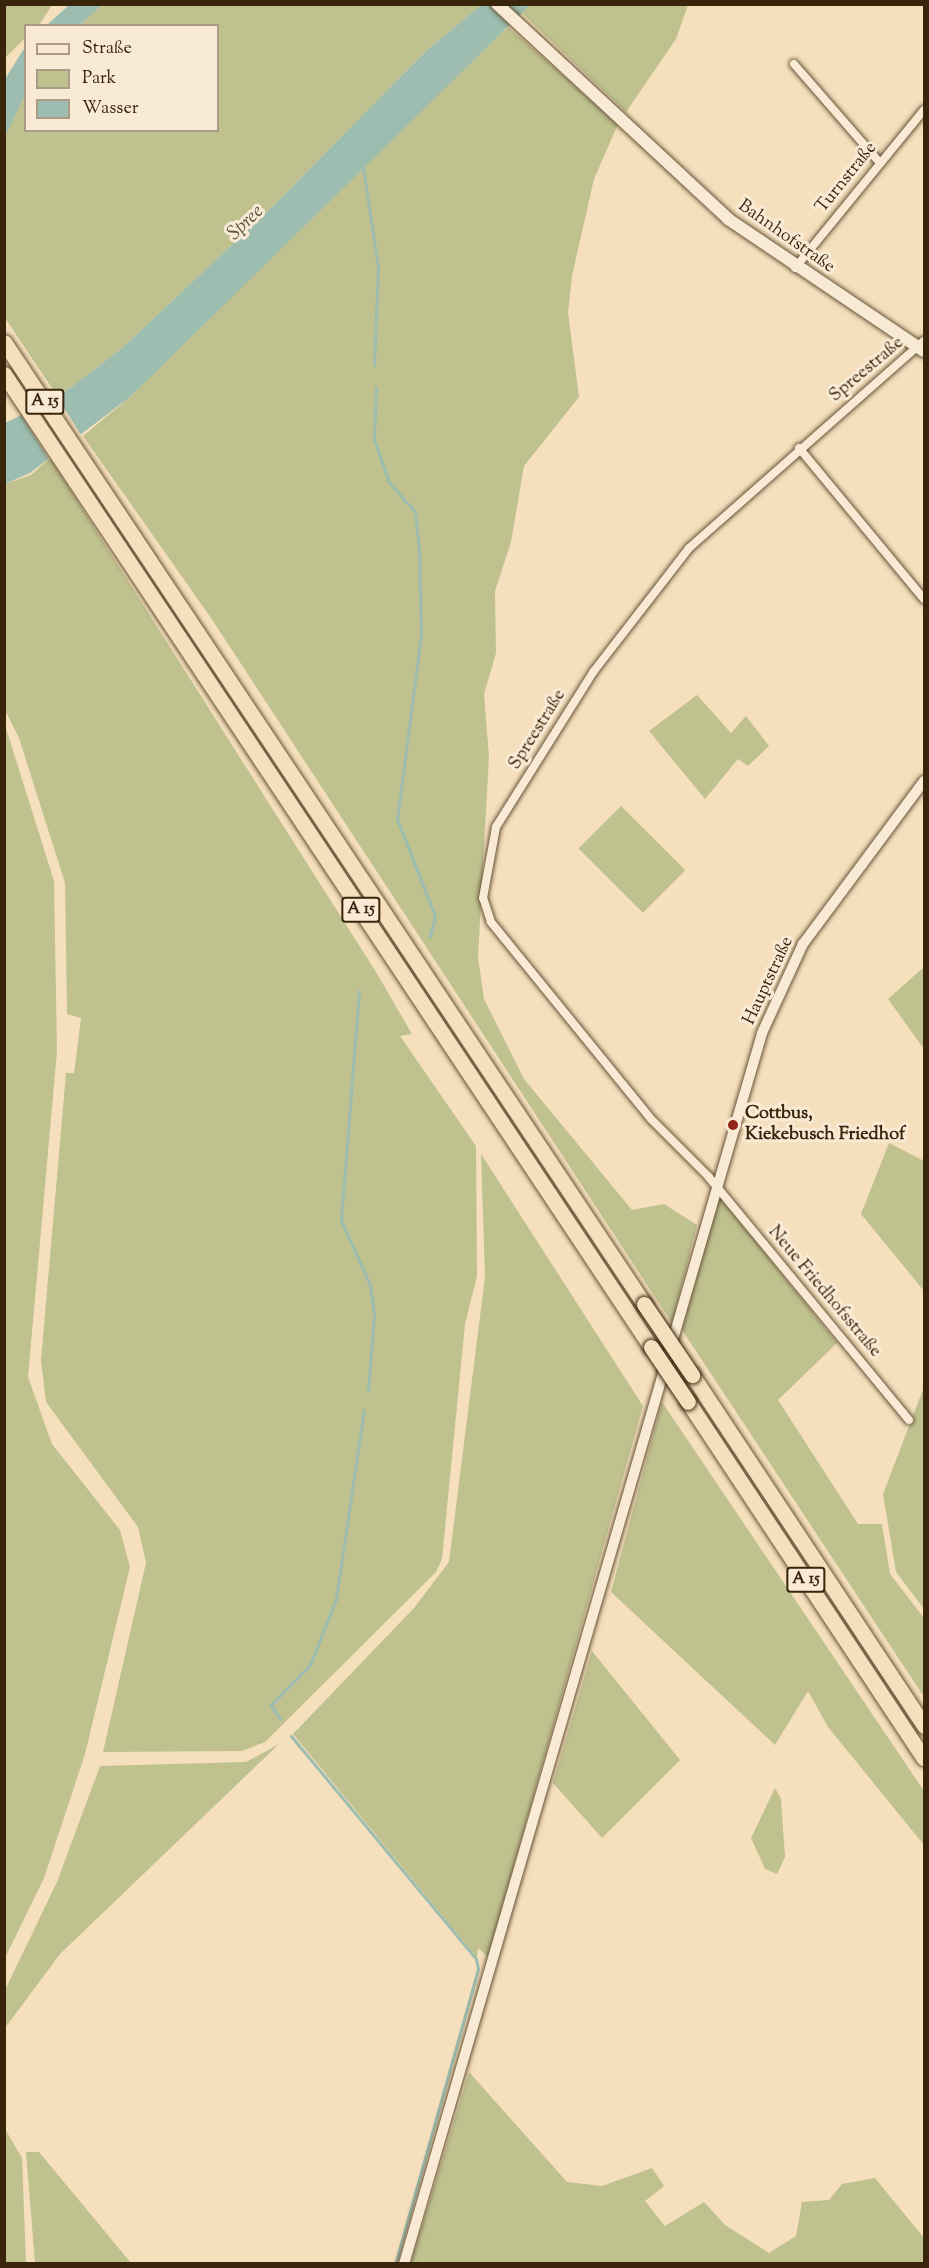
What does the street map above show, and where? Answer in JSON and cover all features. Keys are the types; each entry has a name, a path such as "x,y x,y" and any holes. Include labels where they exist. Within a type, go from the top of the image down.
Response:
{"highway":[{"name":"A 15","path":"4,342 924,1726"},
{"name":"A 15","path":"4,374 924,1758"}],"main road":[{"name":"Bahnhofstraße","path":"497,4 728,219 795,268 923,346"}],"street":[{"path":"794,64 880,163"},
{"name":"Turnstraße","path":"795,268 924,110"},
{"name":"Spreestraße","path":"715,1185 651,1119 491,922 483,898 496,828 594,671 689,548 800,448 923,346"},
{"path":"800,448 924,599"},
{"name":"Hauptstraße","path":"404,2264 715,1185 762,1033 792,963 924,781"},
{"name":"Neue Friedhofsstraße","path":"715,1185 909,1420"}],"green space":[{"path":"5,4 52,5 40,24 24,24 24,39 5,58"},
{"path":"530,4 688,5 676,39 626,112 522,13"},
{"path":"102,5 481,5 426,51 270,209 121,349 58,397 5,318 4,137 24,97 24,132 219,132 219,24 81,24"},
{"path":"508,27 618,124 594,179 572,276 568,313 579,397 524,466 511,542 495,591 496,653 484,694 489,757 478,957 484,999 524,1079 632,1210 664,1204 697,1225 672,1323 211,618 83,436 130,397 312,212"},
{"path":"50,458 376,972 412,1034 400,1036 476,1146 477,1276 465,1324 442,1559 436,1572 265,1742 242,1751 103,1752 146,1563 138,1527 46,1402 41,1360 66,1073 74,1073 81,1018 67,1014 65,883 19,738 5,710 5,484 31,475"},
{"path":"697,695 731,733 746,716 769,746 748,766 738,759 705,799 649,731"},
{"path":"5,725 54,881 57,1051 28,1377 52,1444 120,1530 130,1567 85,1754 44,1878 5,1958"},
{"path":"621,806 685,870 643,913 579,848"},
{"path":"924,967 924,1049 888,999"},
{"path":"889,1143 924,1161 924,1291 861,1214"},
{"path":"481,1154 643,1406 488,1957 478,1948 477,1958 293,1734 414,1608 449,1562 485,1277"},
{"path":"719,1196 837,1343 778,1400 858,1524 882,1524 890,1574 924,1618 924,1697 682,1330"},
{"path":"924,1387 924,1609 896,1572 883,1494"},
{"path":"662,1402 924,1791 924,1845 828,1727 808,1691 775,1745 611,1592"},
{"path":"592,1651 680,1760 602,1838 553,1783"},
{"path":"279,1744 60,1954 5,2028 5,1990 57,1882 100,1766 246,1762"},
{"path":"775,1788 781,1799 785,1857 777,1874 765,1869 751,1838"},
{"path":"469,2072 567,2182 602,2186 652,2168 664,2186 645,2201 665,2226 704,2202 725,2225 769,2253 796,2236 802,2202 829,2200 842,2184 875,2178 924,2238 924,2263 411,2263"},
{"path":"5,2129 22,2158 26,2263 5,2263"},
{"path":"26,2152 39,2152 131,2263 35,2263"}],"water":[{"path":"69,4 102,5 81,24 48,24"},
{"path":"481,5 530,5 130,397 30,473 5,484 5,423 58,397 121,349 270,209 426,51"},
{"path":"24,49 24,97 5,137 5,79"}],"pier":[{"path":"56,395 84,439 50,460 22,416"}],"waterway":[{"path":"363,167 378,267 374,365"},
{"path":"376,387 374,439 389,482 415,512 419,549 421,635 397,819 435,916 430,936"},
{"path":"359,991 341,1220 370,1285 374,1314 368,1391"},
{"path":"280,1719 271,1705 310,1665 336,1599 364,1410"},
{"path":"291,1736 476,1959 478,1969 395,2264"}],"place":[{"name":"Cottbus, Kiekebusch Friedhof","path":"733,1125"}],"water label":[{"name":"Spree","path":"246,223"}]}
